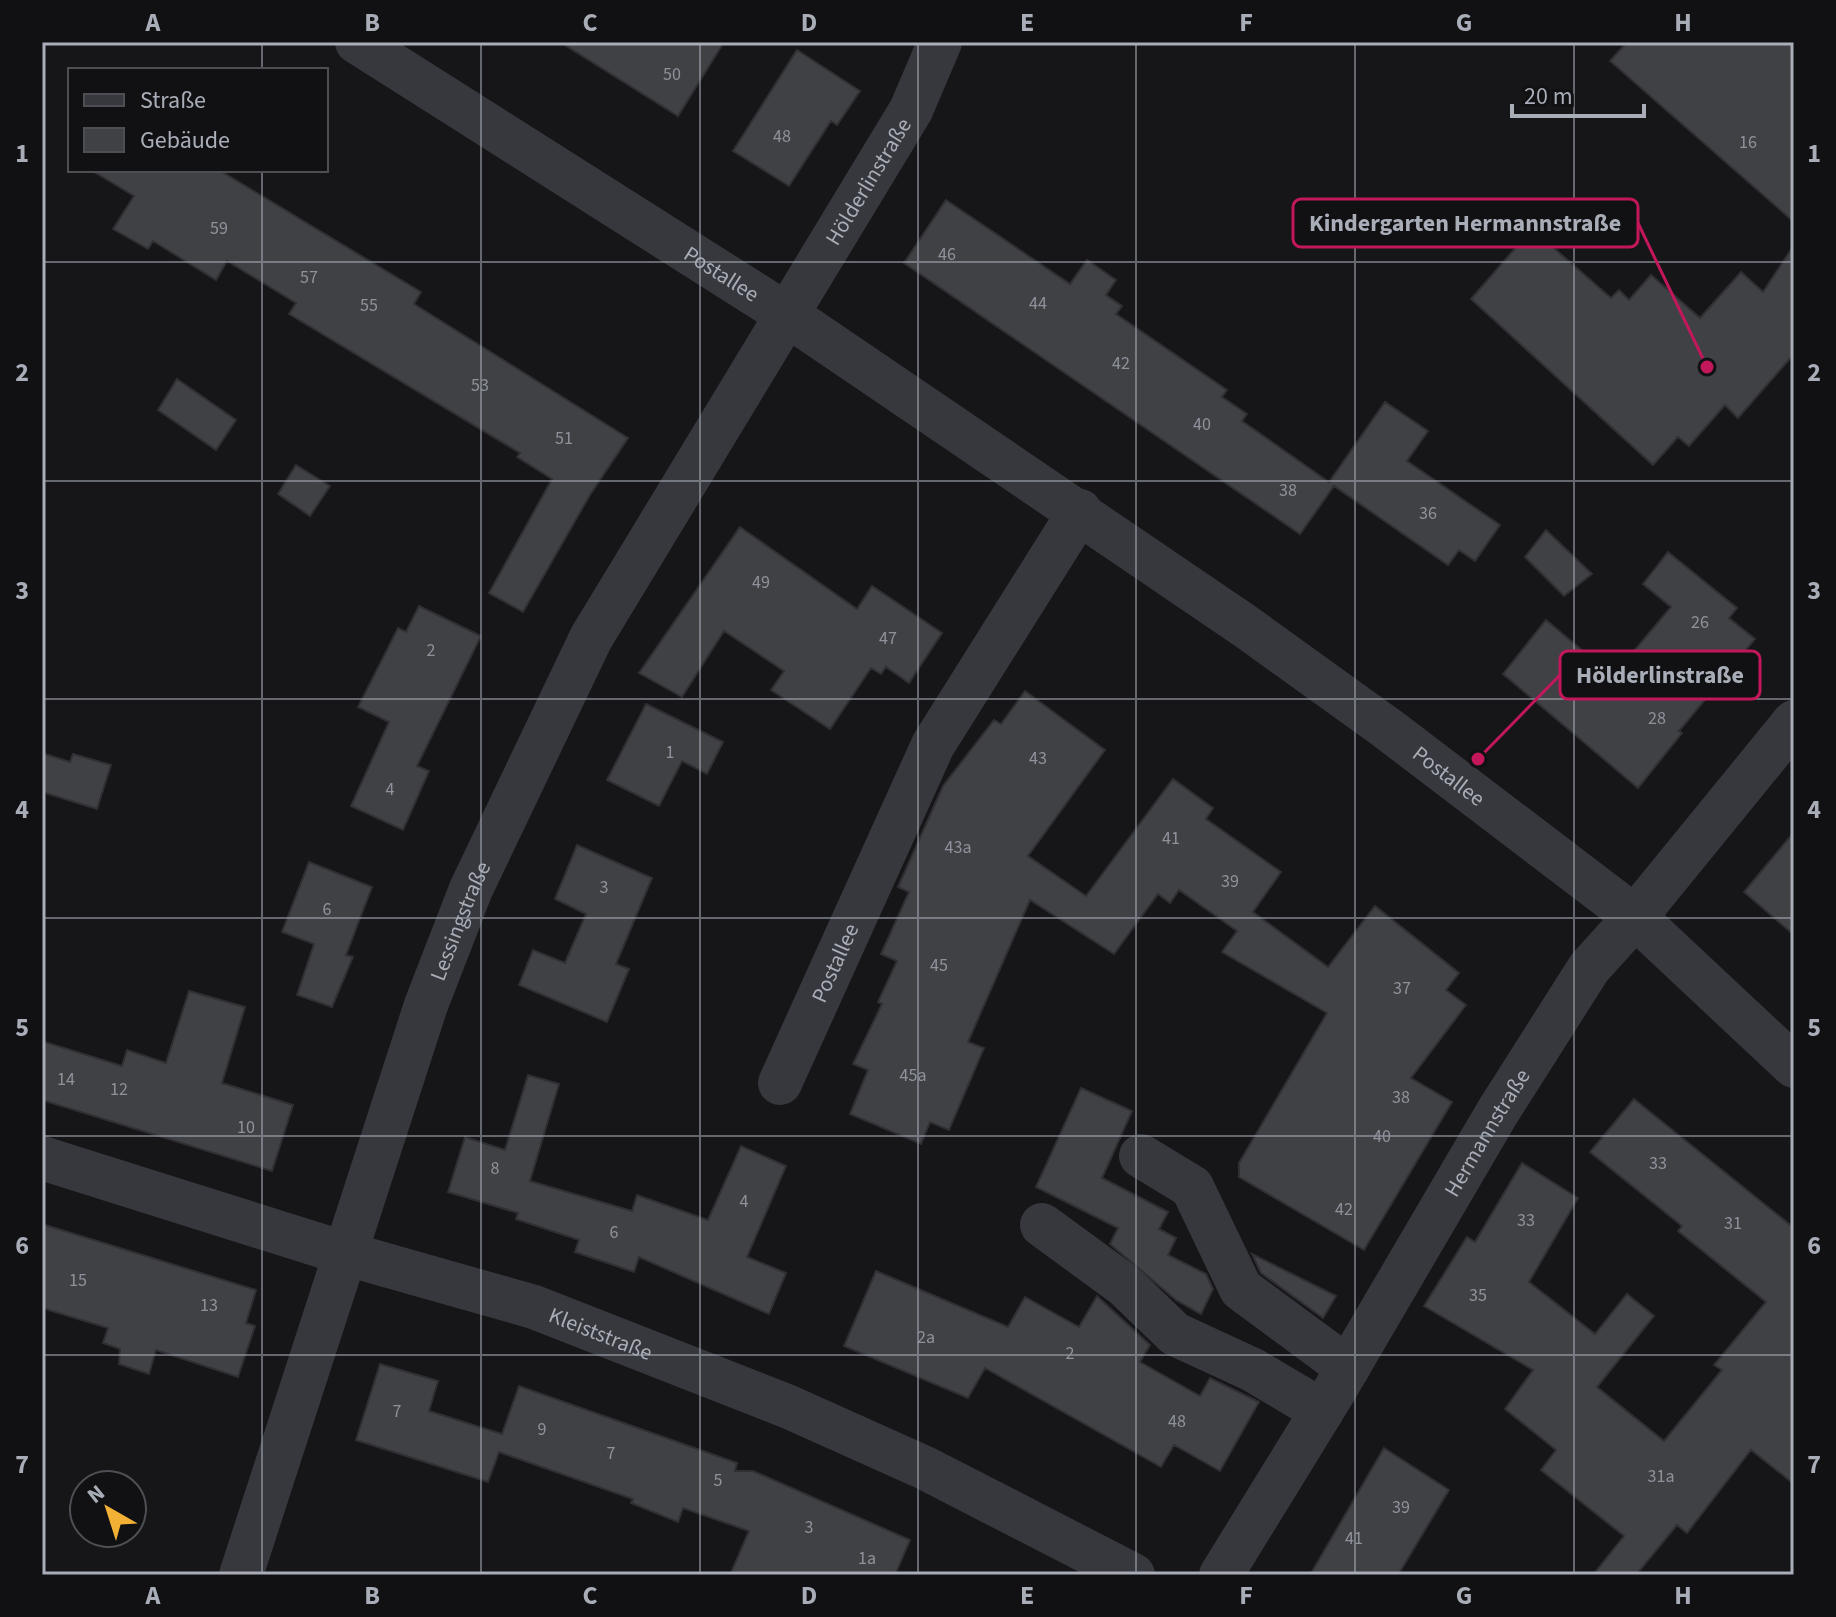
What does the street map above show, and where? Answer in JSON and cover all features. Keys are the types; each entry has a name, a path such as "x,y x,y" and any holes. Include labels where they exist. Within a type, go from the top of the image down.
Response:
{"street":[{"name":"Postallee","path":"357,42 789,316 1080,511 1388,729 1635,917 1794,1066"},
{"name":"Hölderlinstraße","path":"789,316 911,110 940,42"},
{"name":"Lessingstraße","path":"241,1575 426,1005 471,889 591,638 789,316"},
{"name":"Postallee","path":"780,1083 933,745 1080,511"},
{"name":"Hermannstraße","path":"1221,1575 1348,1368 1497,1113 1589,968 1635,917 1794,722"},
{"path":"1141,1156 1192,1187 1241,1289 1348,1368"},
{"name":"Kleiststraße","path":"42,1158 347,1254 534,1307 789,1407 925,1468 1133,1575"},
{"path":"1042,1225 1124,1285 1175,1334 1253,1370 1322,1411"}],"building":[{"path":"560,42 724,42 678,116"},
{"path":"1627,42 1794,42 1794,222 1610,61"},
{"path":"797,50 860,91 837,125 831,121 789,186 733,151"},
{"path":"94,172 222,172 421,292 414,304 628,438 590,495 523,612 489,593 552,479 517,457 520,453 289,314 296,303 227,261 216,280 153,241 148,249 113,229 134,196"},
{"path":"946,200 1070,284 1087,260 1116,280 1106,295 1122,306 1116,314 1227,390 1222,397 1247,414 1242,421 1329,482 1385,402 1428,431 1407,461 1500,525 1475,561 1459,550 1448,565 1334,486 1300,534 904,263"},
{"path":"1532,229 1611,298 1619,290 1629,300 1651,275 1700,318 1741,272 1763,292 1794,245 1794,354 1738,418 1725,405 1689,446 1678,437 1653,465 1471,299"},
{"path":"177,379 236,420 216,450 158,410"},
{"path":"296,465 330,486 310,516 278,494"},
{"path":"740,527 857,609 872,586 942,633 909,683 886,667 881,674 871,668 830,729 771,690 784,671 724,631 682,697 639,673"},
{"path":"1546,530 1592,574 1564,596 1525,557"},
{"path":"1668,552 1737,608 1729,618 1755,639 1679,731 1682,733 1638,788 1503,674 1546,620 1613,676 1671,607 1643,584"},
{"path":"419,606 481,636 417,766 429,771 403,830 351,806 389,722 358,707 398,628 406,632"},
{"path":"1025,691 1105,750 1028,856 1086,896 1173,779 1213,808 1206,819 1281,872 1253,912 1328,967 1375,906 1459,973 1446,990 1466,1005 1411,1078 1452,1102 1364,1250 1239,1177 1239,1163 1327,1013 1222,952 1237,931 1179,890 1170,903 1158,894 1114,954 1030,900 968,1042 984,1048 949,1130 930,1122 921,1144 850,1114 868,1070 853,1064 882,1004 878,1002 897,961 881,954 909,892 898,887 943,786 994,720 1001,724"},
{"path":"646,704 723,742 707,774 682,761 659,806 607,780"},
{"path":"42,753 70,762 73,754 111,765 97,809 42,792"},
{"path":"1794,832 1794,935 1744,892"},
{"path":"577,845 652,878 616,964 629,969 607,1022 519,985 533,950 565,963 586,914 555,899"},
{"path":"309,862 372,887 346,955 353,957 332,1007 297,995 314,944 282,932"},
{"path":"189,991 245,1007 222,1083 293,1105 272,1171 42,1100 42,1041 122,1066 127,1050 166,1063"},
{"path":"528,1075 559,1084 530,1181 632,1211 637,1195 708,1220 741,1146 786,1166 747,1257 786,1273 769,1314 639,1257 634,1272 575,1252 579,1240 516,1219 518,1213 448,1192 465,1137 505,1150"},
{"path":"1081,1088 1132,1111 1102,1178 1168,1212 1159,1229 1176,1238 1168,1255 1206,1274 1213,1289 1201,1314 1176,1300 1110,1244 1118,1228 1036,1187"},
{"path":"1634,1099 1794,1228 1794,1484 1751,1450 1687,1533 1677,1525 1636,1575 1593,1575 1624,1536 1541,1470 1556,1450 1505,1409 1533,1370 1424,1306 1467,1237 1475,1242 1522,1163 1578,1198 1529,1282 1595,1334 1627,1294 1654,1316 1597,1387 1664,1441 1722,1370 1714,1365 1766,1302 1678,1231 1682,1226 1590,1152"},
{"path":"42,1224 256,1290 246,1323 255,1326 238,1377 156,1350 149,1374 119,1364 120,1349 103,1343 108,1328 42,1308"},
{"path":"1252,1254 1336,1296 1323,1318 1261,1273"},
{"path":"876,1271 1008,1327 1025,1297 1079,1327 1097,1296 1150,1345 1140,1362 1200,1396 1210,1378 1259,1402 1220,1471 1174,1445 1161,1467 985,1368 968,1398 844,1346"},
{"path":"380,1364 438,1381 429,1411 502,1434 519,1386 737,1463 735,1471 753,1471 910,1540 895,1575 730,1575 749,1531 683,1508 678,1522 631,1503 633,1499 499,1452 488,1482 356,1440"},
{"path":"1384,1448 1449,1490 1398,1575 1310,1575"}],"place":[{"name":"Kindergarten Hermannstraße","path":"1707,367"},
{"name":"Hölderlinstraße","path":"1478,759"}]}
